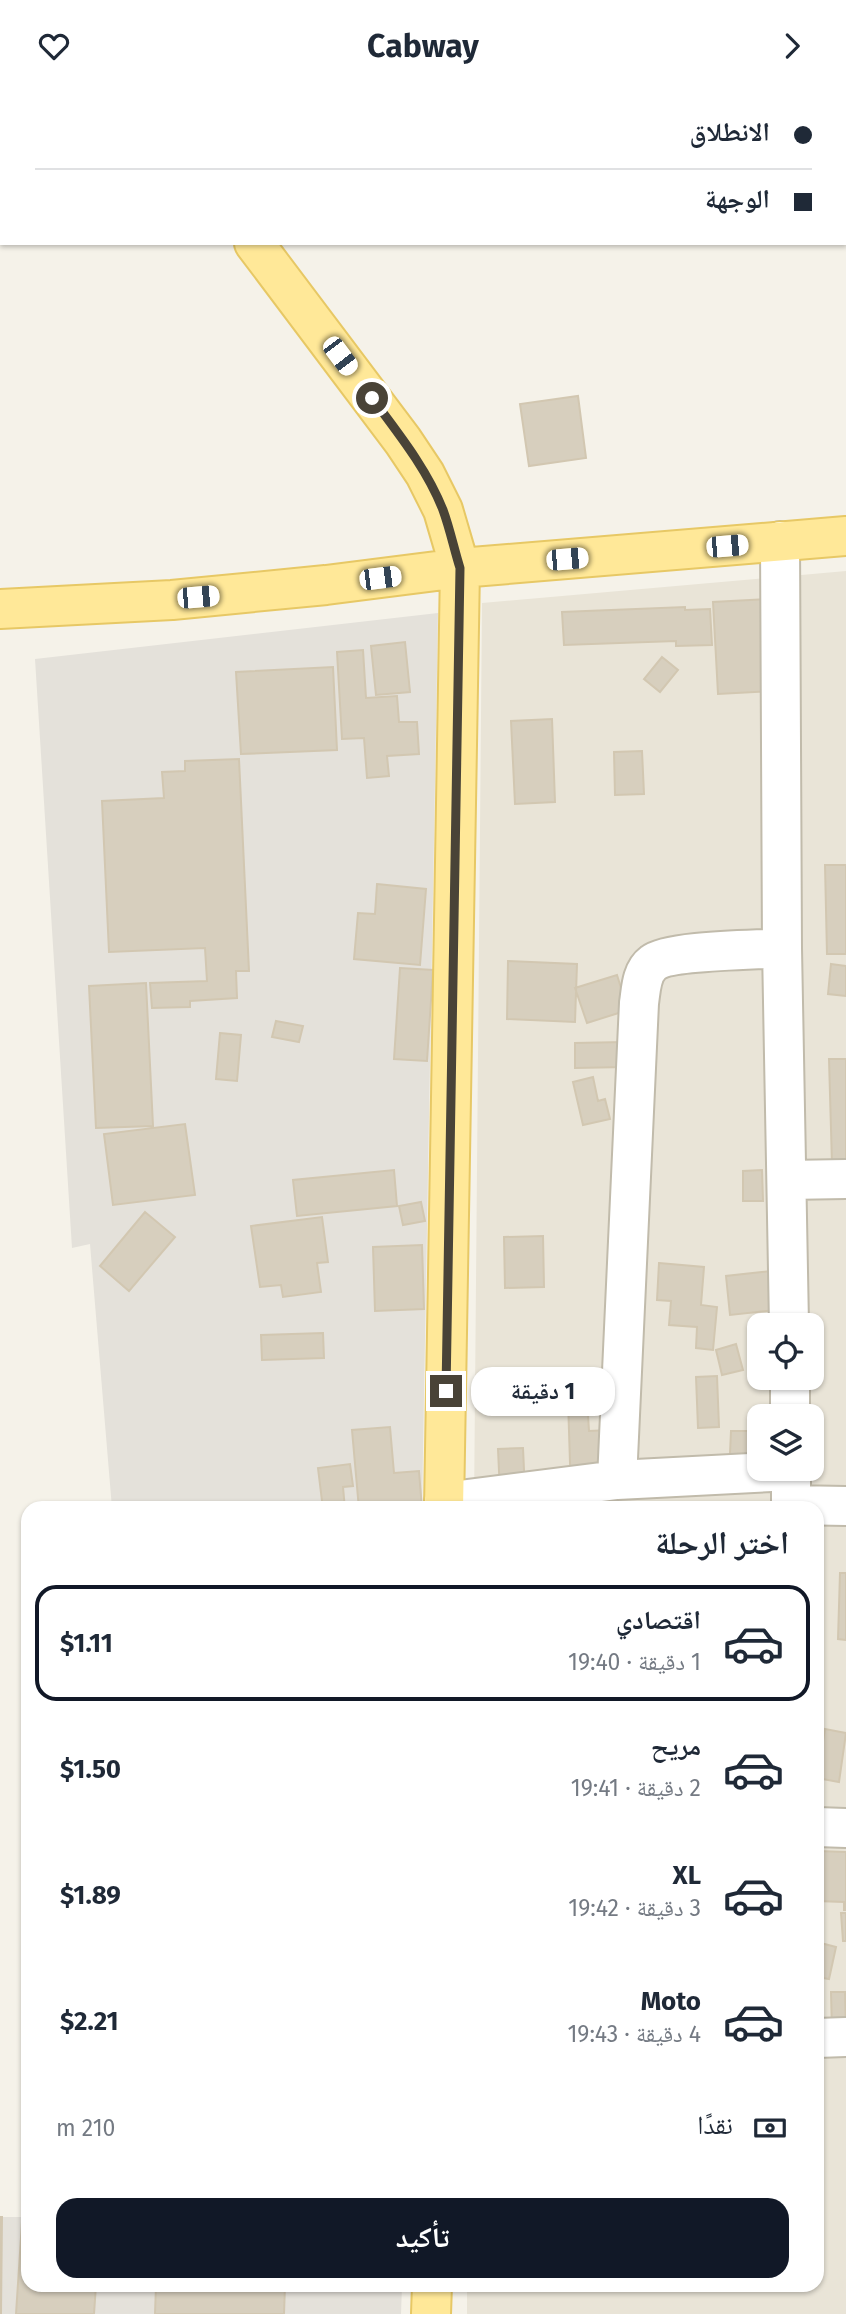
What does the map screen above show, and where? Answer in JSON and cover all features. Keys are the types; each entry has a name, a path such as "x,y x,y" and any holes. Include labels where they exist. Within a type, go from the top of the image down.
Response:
{"main road":[{"path":"256,245 404,441 425,474 443,510 460,568 444,1501"},
{"path":"0,609 172,600 460,568 846,536"},
{"path":"431,2314 432,2292"}],"street":[{"path":"780,541 782,948 789,1313"},
{"path":"617,1480 642,977 652,963 672,955 782,948"},
{"path":"787,1180 846,1179"},
{"path":"472,1501 617,1480 747,1473"},
{"path":"791,1481 791,1501"},
{"path":"824,1506 846,1506"},
{"path":"824,1827 846,1828"},
{"path":"824,2038 846,2037"}],"shaded area":[{"path":"846,571 846,2314 467,2314 467,2292 824,2292 824,1501 474,1501 482,603"},
{"path":"438,613 422,1501 111,1501 90,1244 72,1248 35,659"},
{"path":"0,2217 21,2217 21,2292 402,2292 401,2314 0,2314"}],"building":[{"path":"578,396 586,458 529,466 520,404"},
{"path":"769,599 774,691 718,694 713,602"},
{"path":"685,607 685,610 710,609 712,645 676,646 676,641 564,645 562,612"},
{"path":"405,642 410,692 376,695 371,646"},
{"path":"363,650 366,698 397,696 399,722 417,722 419,754 387,756 389,776 367,778 364,738 342,739 337,652"},
{"path":"662,657 678,670 660,692 644,679"},
{"path":"333,667 337,750 241,754 236,672"},
{"path":"552,719 555,802 515,804 511,721"},
{"path":"642,751 644,794 615,795 614,752"},
{"path":"239,759 249,971 236,971 237,998 190,1001 190,1007 152,1008 150,983 207,981 205,948 109,952 102,801 164,798 162,772 185,771 185,761"},
{"path":"825,865 846,865 846,954 827,954"},
{"path":"377,884 426,889 420,965 354,959 358,913 375,914"},
{"path":"508,961 577,964 575,1022 507,1019"},
{"path":"831,964 846,966 846,996 828,994"},
{"path":"400,968 433,970 427,1061 394,1059"},
{"path":"617,975 628,1010 587,1023 575,988"},
{"path":"146,983 153,1126 96,1128 89,986"},
{"path":"276,1021 303,1026 299,1042 272,1037"},
{"path":"220,1033 241,1035 237,1081 216,1079"},
{"path":"624,1042 625,1067 575,1068 575,1043"},
{"path":"829,1059 846,1059 846,1164 832,1164"},
{"path":"593,1077 598,1101 605,1099 610,1119 583,1125 573,1082"},
{"path":"185,1124 195,1195 113,1205 104,1134"},
{"path":"394,1170 397,1206 297,1216 293,1180"},
{"path":"762,1170 763,1201 743,1201 743,1171"},
{"path":"421,1202 425,1221 403,1225 399,1206"},
{"path":"145,1212 175,1237 129,1291 100,1266"},
{"path":"322,1217 328,1262 317,1263 321,1292 283,1297 281,1285 260,1287 251,1226"},
{"path":"543,1236 544,1287 505,1288 504,1237"},
{"path":"422,1245 424,1309 375,1311 373,1247"},
{"path":"659,1263 704,1267 701,1305 717,1307 713,1350 696,1348 697,1327 669,1325 671,1301 657,1300"},
{"path":"771,1271 775,1310 730,1315 726,1276"},
{"path":"323,1333 324,1358 262,1360 261,1335"},
{"path":"736,1344 743,1370 722,1375 716,1350"},
{"path":"717,1376 719,1427 698,1428 696,1377"},
{"path":"587,1399 589,1431 610,1430 614,1491 571,1494 568,1400"},
{"path":"390,1427 394,1473 419,1471 421,1501 358,1501 352,1430"},
{"path":"731,1431 747,1431 747,1471 729,1476"},
{"path":"523,1448 525,1492 500,1493 498,1449"},
{"path":"350,1464 353,1486 343,1487 344,1501 322,1501 318,1468"},
{"path":"840,1573 846,1573 846,1640 838,1639"},
{"path":"825,1729 846,1733 839,1782 824,1779"},
{"path":"824,1851 846,1852 846,1910 844,1902 824,1901"},
{"path":"841,1913 846,1913 846,1941 843,1941"},
{"path":"824,1944 836,1947 829,1979 824,1978"},
{"path":"831,1992 845,1992 846,2031 832,2031"},
{"path":"2,2217 1,2314 0,2314"},
{"path":"21,2237 21,2292 96,2292 94,2314 16,2314"},
{"path":"156,2292 285,2292 284,2314 155,2314"}],"route":[{"path":"372,398 425,474 443,510 460,568 446,1391"}]}
